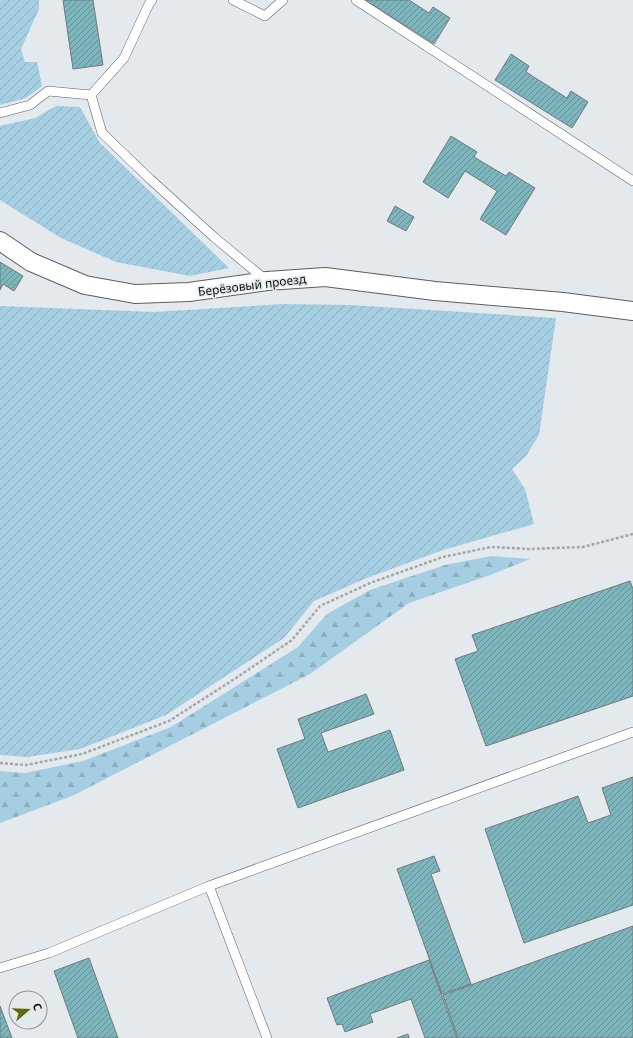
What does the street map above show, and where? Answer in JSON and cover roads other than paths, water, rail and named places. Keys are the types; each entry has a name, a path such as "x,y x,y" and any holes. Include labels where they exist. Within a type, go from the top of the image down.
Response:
{"street":[{"name":"Берёзовый проезд","path":"0,241 31,262 85,285 136,294 189,292 267,281 325,277 436,291 562,302 633,311"}],"lane":[{"path":"91,95 124,58 152,0"},
{"path":"233,0 264,16 283,0"},
{"path":"356,0 633,181"},
{"path":"0,113 30,105 48,91 91,95"},
{"path":"91,95 102,133 150,180 215,238 267,281"},
{"path":"0,968 49,953 209,886 633,732"},
{"path":"209,886 267,1038"}]}
